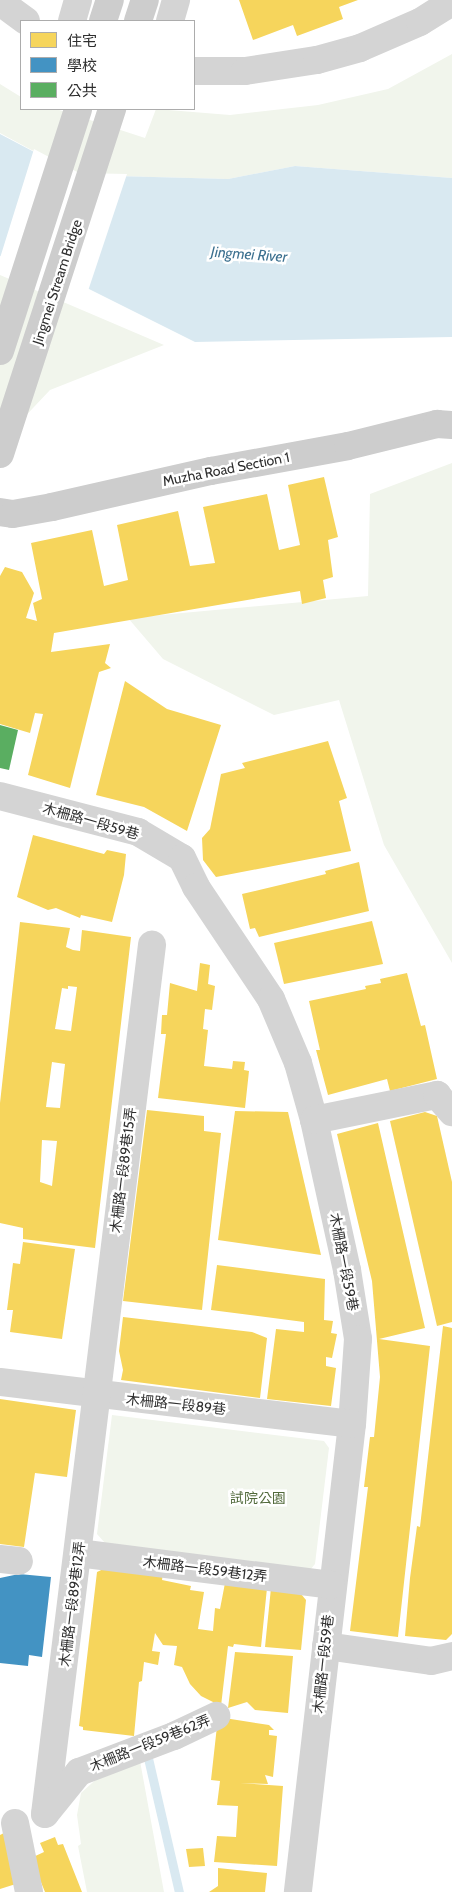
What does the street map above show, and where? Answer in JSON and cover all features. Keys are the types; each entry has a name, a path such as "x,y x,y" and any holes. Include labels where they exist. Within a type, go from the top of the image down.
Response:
{"main road":[{"path":"103,20 110,0"},
{"path":"138,20 145,0"},
{"path":"0,351 78,110"},
{"name":"Jingmei Stream Bridge","path":"0,454 112,110"},
{"name":"Muzha Road Section 1","path":"0,512 14,514 42,509 211,470 348,446 437,424 452,425"}],"street":[{"path":"72,20 78,0"},
{"path":"170,20 176,0"},
{"path":"0,2 25,20"},
{"path":"195,71 245,71 317,60 360,48 420,22 452,2"},
{"name":"木柵路一段59巷","path":"0,796 138,832 182,858 196,887 271,999 298,1063 314,1120 347,1270 358,1339 352,1424 331,1585 326,1646 298,1892"},
{"name":"木柵路一段89巷15弄","path":"96,1395 152,945"},
{"path":"314,1120 437,1095 452,1112"},
{"name":"木柵路一段89巷","path":"0,1382 96,1395 352,1424"},
{"name":"木柵路一段89巷12弄","path":"44,1814 78,1553 96,1395"},
{"name":"木柵路一段59巷12弄","path":"78,1553 331,1585"},
{"path":"326,1646 432,1661 452,1656"},
{"name":"木柵路一段59巷62弄","path":"44,1814 78,1772 174,1736 216,1716"},
{"path":"29,1892 8,1825 44,1814"}],"green space":[{"path":"452,54 452,178 295,166 228,179 78,175 0,133 0,84 20,96 20,110 59,110 145,138 156,110 230,115 318,105 388,89"},
{"path":"0,275 164,345 50,390 17,425 0,419"},
{"path":"452,463 452,963 384,845 339,700 274,715 163,659 128,618 368,596 370,494"},
{"name":"試院公園","path":"112,1415 324,1441 329,1448 315,1564 310,1570 105,1543 97,1534"},
{"path":"140,1761 164,1892 87,1892 78,1846 81,1844 77,1815 81,1793 102,1774"}],"water":[{"name":"Jingmei River","path":"0,134 78,175 228,179 295,166 452,178 452,337 195,342 89,289 0,256"}],"pier":[{"path":"34,149 79,173 127,174 88,291 0,258"}],"building: 住宅":[{"path":"239,0 358,0 339,7 343,19 297,36 293,25 253,40"},
{"path":"324,477 338,537 328,540 333,577 323,580 326,598 302,604 300,591 54,633 51,652 110,644 105,663 111,668 99,672 70,788 28,775 43,714 35,713 30,733 0,724 0,576 5,567 22,572 34,593 26,618 37,621 33,603 42,599 31,543 92,530 104,586 128,580 117,525 178,511 190,566 215,563 203,507 267,494 279,550 300,545 288,485"},
{"path":"125,681 167,709 221,725 187,831 144,807 96,795"},
{"path":"328,741 347,798 339,801 351,851 216,877 203,860 202,838 210,829 221,774 245,768 242,763"},
{"path":"33,835 104,854 107,850 126,854 124,875 112,922 81,915 80,918 56,908 48,910 17,897"},
{"path":"359,862 369,911 259,937 255,928 250,929 242,894 326,874 325,871"},
{"path":"372,921 383,964 284,984 274,943"},
{"path":"20,922 70,928 66,947 80,951 82,930 131,937 95,1248 23,1239 23,1228 0,1223 0,1103","holes":["68,986 77,987 71,1031 55,1029 62,988 68,989","52,1062 65,1064 60,1108 46,1107","42,1140 57,1141 52,1186 40,1182"]},
{"path":"200,963 210,965 208,984 215,986 212,1010 205,1009 203,1029 208,1030 204,1066 232,1069 233,1061 245,1062 244,1070 249,1071 245,1108 158,1098 166,1034 161,1034 162,1015 167,1015 170,983 197,991"},
{"path":"407,973 421,1026 425,1025 437,1079 390,1091 387,1079 328,1095 316,1050 320,1050 309,1001 366,989 365,986 381,983 380,979"},
{"path":"147,1110 204,1116 204,1131 221,1133 202,1310 123,1301"},
{"path":"235,1111 288,1112 321,1255 218,1240"},
{"path":"425,1112 437,1116 452,1182 452,1322 437,1326 390,1121"},
{"path":"378,1123 425,1328 379,1339 430,1346 398,1637 350,1631 368,1487 364,1487 370,1437 374,1437 380,1377 372,1281 337,1134"},
{"path":"23,1242 75,1249 62,1339 10,1332 13,1310 7,1310 13,1263 20,1264"},
{"path":"217,1265 325,1279 324,1320 333,1321 331,1333 337,1334 332,1358 326,1357 326,1366 336,1368 331,1406 267,1399 276,1329 304,1332 304,1322 211,1310"},
{"path":"123,1317 252,1332 267,1338 260,1398 121,1380 123,1370 119,1351"},
{"path":"443,1326 452,1328 452,1634 446,1640 405,1636 410,1578 417,1526 420,1527"},
{"path":"0,1399 76,1410 67,1477 35,1473 24,1547 0,1544"},
{"path":"110,1566 163,1573 162,1580 191,1586 190,1590 204,1592 198,1629 213,1631 215,1608 220,1609 225,1583 267,1588 261,1647 234,1644 233,1647 228,1646 221,1706 201,1696 190,1684 182,1667 174,1665 177,1646 163,1645 155,1633 152,1651 160,1652 158,1665 144,1662 142,1681 139,1682 134,1736 83,1730 83,1727 79,1726 97,1572"},
{"path":"271,1588 301,1594 306,1600 301,1650 265,1647"},
{"path":"235,1652 293,1656 288,1713 255,1710 247,1702 228,1708"},
{"path":"218,1717 269,1725 274,1730 269,1730 269,1735 277,1736 273,1777 265,1775 268,1784 240,1783 283,1786 277,1866 214,1862 217,1836 236,1837 238,1806 217,1805 220,1781 211,1780"},
{"path":"4,1833 19,1883 0,1889 0,1835"},
{"path":"55,1837 58,1845 63,1844 82,1892 45,1892 31,1858 44,1852 40,1843"},
{"path":"203,1848 205,1866 189,1867 186,1849"},
{"path":"218,1868 267,1873 265,1892 209,1892 218,1886"}],"building: 學校":[{"path":"19,1574 51,1577 42,1657 29,1655 28,1666 0,1663 0,1578"}],"building: 公共":[{"path":"0,725 18,730 9,770 0,768"}],"waterway":[{"path":"148,1758 179,1892"}]}
